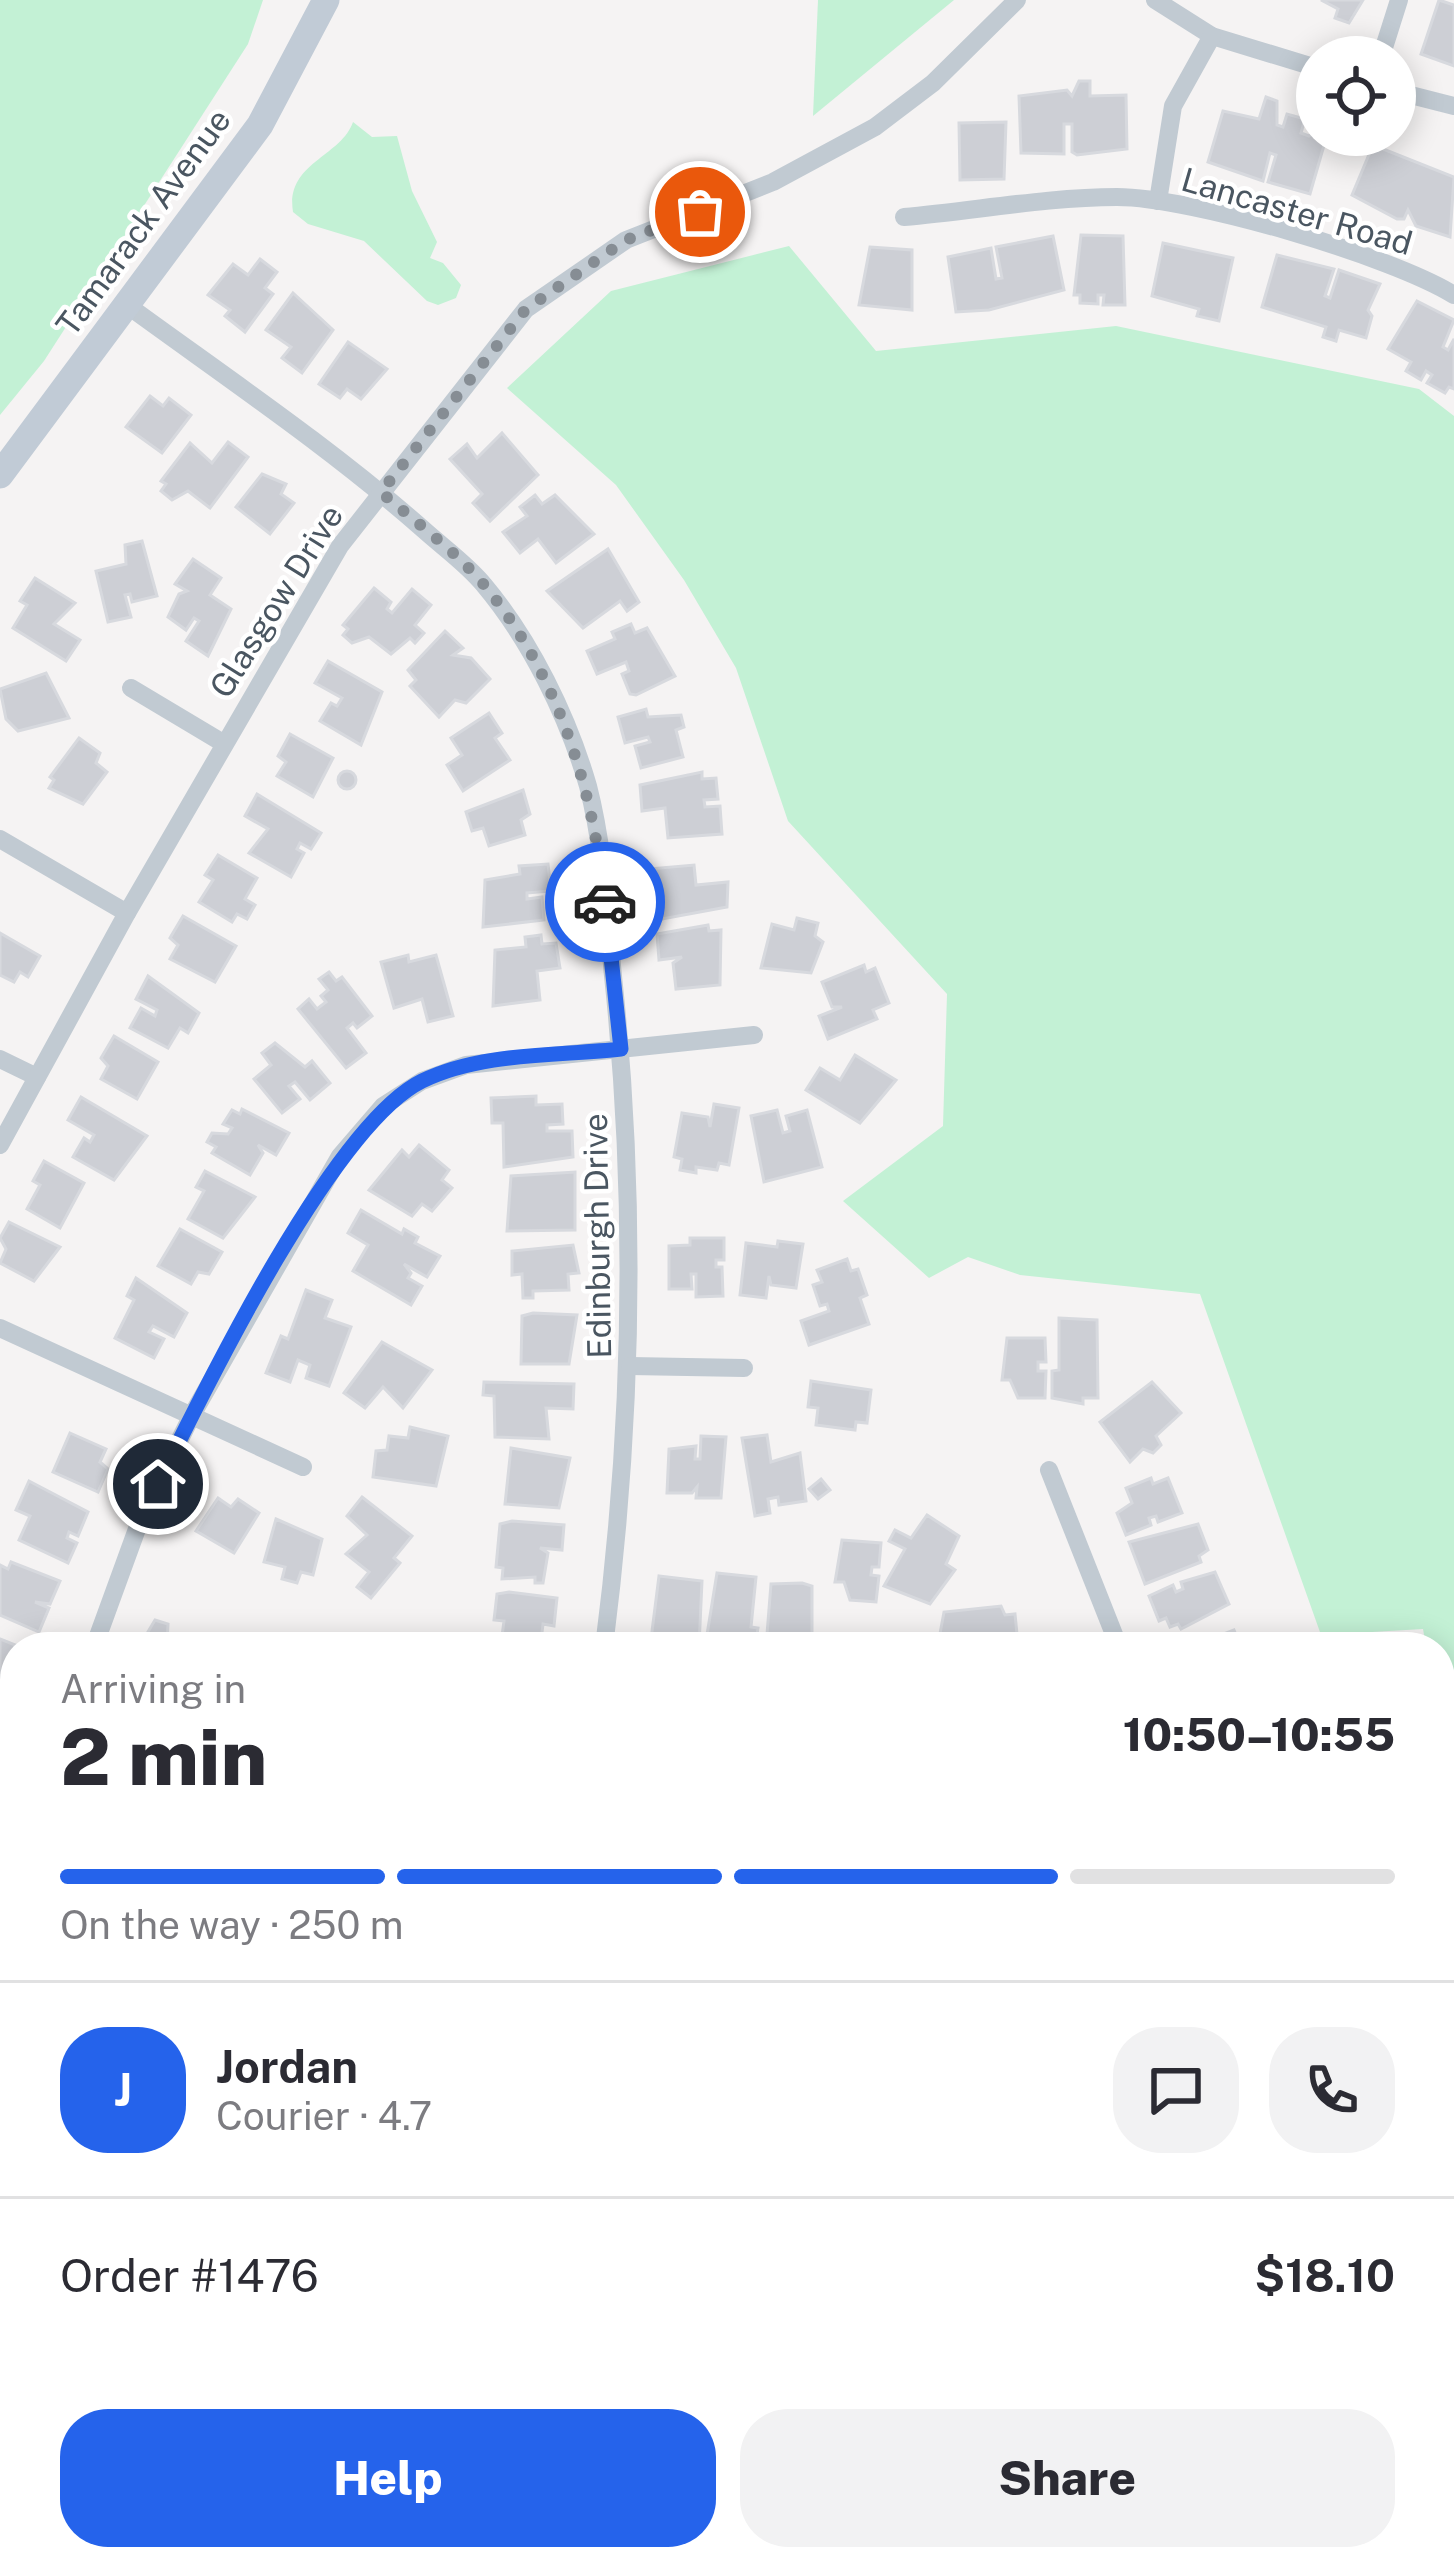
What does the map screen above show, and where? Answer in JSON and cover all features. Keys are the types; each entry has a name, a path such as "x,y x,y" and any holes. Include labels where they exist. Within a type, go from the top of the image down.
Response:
{"main road":[{"name":"Tamarack Avenue","path":"0,475 260,125 326,0"}],"street":[{"name":"Glasgow Drive","path":"0,1145 224,742 340,546 526,309 626,240 773,182 875,127 933,83 1017,0"},
{"path":"1155,0 1212,36 1296,62"},
{"path":"1388,36 1399,0"},
{"path":"1158,201 1173,106 1212,36"},
{"path":"1416,96 1454,106"},
{"name":"Lancaster Road","path":"904,217 1118,197 1158,201 1229,216 1351,254 1454,295"},
{"name":"Edinburgh Drive","path":"127,305 381,492 483,583 534,655 591,802 621,1049 630,1207 630,1366 621,1518 606,1632"},
{"path":"131,688 224,742"},
{"path":"0,839 127,913"},
{"path":"99,1632 141,1518 192,1415 340,1156 383,1106 422,1081 466,1065 754,1035"},
{"path":"0,1059 37,1077"},
{"path":"0,1328 303,1467"},
{"path":"630,1366 744,1368"},
{"path":"1049,1470 1113,1632"}],"green space":[{"path":"0,0 263,0 248,44 44,361 0,415"},
{"path":"818,0 954,0 813,116"},
{"path":"353,122 372,137 397,136 412,191 437,242 430,258 443,263 461,285 456,298 438,305 427,301 364,241 308,224 293,212 297,182 347,134"},
{"path":"789,246 876,351 1116,326 1419,389 1454,416 1454,1632 1320,1632 1200,1294 1020,1275 968,1257 929,1278 843,1201 943,1126 947,994 788,821 736,668 684,580 616,485 507,388 611,291"}],"building":[{"path":"1321,0 1363,0 1349,23 1335,18 1338,9"},
{"path":"1439,0 1454,5 1454,66 1421,54"},
{"path":"1079,81 1090,81 1090,96 1126,95 1127,149 1077,155 1072,152 1072,124 1064,124 1064,154 1021,153 1019,96 1067,90 1072,96"},
{"path":"1266,97 1277,101 1277,125 1283,127 1287,114 1296,116 1296,156 1321,156 1310,194 1268,182 1276,155 1270,153 1263,181 1208,162 1223,111 1259,119"},
{"path":"1006,122 1004,179 960,180 959,123"},
{"path":"1368,156 1401,156 1454,177 1450,237 1416,226 1408,210 1404,219 1397,219 1352,195"},
{"path":"1081,235 1123,236 1125,305 1103,305 1104,295 1098,295 1098,304 1080,303 1080,295 1074,295"},
{"path":"1053,236 1064,290 989,310 956,312 948,257 991,248 996,279 1002,278 996,247"},
{"path":"1163,243 1233,258 1219,321 1197,316 1199,309 1152,296"},
{"path":"870,247 912,250 912,310 859,305"},
{"path":"1277,255 1334,269 1325,296 1330,298 1339,270 1380,284 1368,310 1372,316 1366,338 1339,330 1336,341 1323,337 1326,327 1262,307"},
{"path":"260,259 277,272 265,288 273,294 245,332 225,316 230,310 208,295 233,264 248,275"},
{"path":"293,293 333,330 302,373 282,358 291,347 266,330"},
{"path":"1417,301 1454,320 1443,347 1448,350 1454,339 1454,389 1449,387 1445,393 1427,383 1432,375 1426,371 1421,380 1406,371 1411,362 1388,349"},
{"path":"348,342 387,369 361,399 347,389 340,398 319,384"},
{"path":"150,396 163,406 169,398 191,415 162,453 126,427"},
{"path":"502,433 538,475 490,521 473,503 482,494 450,459 467,444 477,458"},
{"path":"228,442 248,457 210,508 188,491 172,500 161,491 166,484 161,481 190,443 212,463"},
{"path":"262,474 286,484 281,494 294,503 270,534 236,507"},
{"path":"535,495 542,504 555,495 594,534 556,563 538,539 520,553 503,532 527,516 520,507"},
{"path":"142,541 157,596 132,602 130,594 125,595 131,617 108,622 96,571 126,564 125,545"},
{"path":"608,549 639,602 627,611 620,601 583,628 547,591"},
{"path":"193,559 221,578 210,595 231,609 208,656 186,641 199,621 194,618 186,630 168,617 179,594 187,591 175,584"},
{"path":"35,578 75,603 54,624 80,640 66,661 13,628 27,605 20,601"},
{"path":"374,588 391,602 387,609 392,613 412,589 431,605 415,625 424,633 415,643 410,638 391,654 369,637 352,643 343,635 348,629 343,625"},
{"path":"631,624 635,633 647,628 675,676 636,695 630,694 622,674 629,671 626,662 597,674 587,651 615,639 612,632"},
{"path":"445,631 463,648 453,655 471,658 490,679 466,703 455,700 439,717 410,686 416,680 408,670"},
{"path":"328,661 382,692 361,745 320,721 331,703 337,706 342,698 315,683"},
{"path":"46,673 69,718 18,731 6,719 0,689"},
{"path":"646,709 648,717 681,715 684,727 676,730 683,757 641,768 635,746 650,742 648,737 625,743 618,717"},
{"path":"489,713 502,733 495,738 510,760 463,791 447,765 462,755 451,738"},
{"path":"290,734 333,758 313,797 277,776 286,762 278,756"},
{"path":"79,738 100,753 96,763 107,772 83,804 49,788 54,780 50,777"},
{"path":"347,771 356,780 347,789 338,780"},
{"path":"702,772 702,779 716,778 718,799 704,800 705,807 720,806 722,834 668,838 665,808 642,811 640,785"},
{"path":"523,790 530,814 521,820 525,835 489,846 483,828 472,831 466,812"},
{"path":"257,794 321,833 311,849 300,843 297,849 304,853 291,877 249,853 268,829 245,816"},
{"path":"218,855 257,878 245,899 255,905 247,919 237,914 232,922 199,902 213,880 205,875"},
{"path":"548,864 551,891 527,893 527,899 542,897 544,920 483,927 485,880 520,874 519,866"},
{"path":"694,865 696,885 728,882 727,907 662,919 659,893 650,894 648,869"},
{"path":"183,916 236,946 215,982 170,959 178,945 170,938"},
{"path":"797,918 818,923 815,936 823,942 811,973 761,968 772,924 794,930"},
{"path":"708,925 709,931 721,930 720,985 676,989 673,963 682,957 659,960 657,934"},
{"path":"0,933 40,956 28,977 20,972 14,982 0,975"},
{"path":"541,935 542,944 556,943 560,968 537,971 540,1000 493,1006 495,950 526,947 525,937"},
{"path":"408,955 409,962 436,955 453,1016 428,1022 422,999 394,1008 381,962"},
{"path":"864,965 866,972 875,968 889,1003 873,1010 877,1019 828,1039 819,1016 842,1007 832,1007 822,982"},
{"path":"329,972 336,981 342,977 372,1016 357,1028 353,1023 347,1028 366,1053 346,1068 298,1009 309,999 317,1009 326,1002 321,996 328,990 319,979"},
{"path":"148,976 199,1013 188,1033 180,1028 168,1048 130,1028 141,1008 155,1016 157,1010 136,999"},
{"path":"114,1036 158,1062 137,1099 101,1079 108,1066 101,1058"},
{"path":"275,1043 305,1067 312,1061 330,1083 310,1100 295,1082 289,1086 300,1099 282,1113 254,1079 271,1065 262,1053"},
{"path":"855,1055 896,1080 860,1123 806,1090 820,1068 840,1080"},
{"path":"536,1096 536,1105 562,1104 563,1124 547,1125 547,1131 572,1131 573,1157 504,1167 503,1123 492,1123 491,1098"},
{"path":"81,1097 147,1136 114,1180 73,1157 84,1138 90,1142 94,1135 68,1120"},
{"path":"714,1104 739,1108 729,1165 719,1163 717,1170 696,1167 696,1173 680,1170 682,1159 674,1157 682,1113 708,1117 710,1127"},
{"path":"242,1109 289,1133 276,1155 258,1145 263,1153 250,1175 212,1153 216,1147 207,1142 212,1133 228,1134 232,1128 223,1124 232,1110 240,1114"},
{"path":"777,1110 783,1133 790,1131 786,1116 807,1110 822,1167 764,1182 751,1116"},
{"path":"419,1145 449,1170 442,1180 452,1188 432,1211 422,1204 412,1216 369,1190 402,1150 409,1157"},
{"path":"44,1161 84,1183 60,1228 27,1209 40,1185 33,1181"},
{"path":"205,1171 255,1197 223,1238 188,1219 204,1191 196,1187"},
{"path":"575,1172 575,1230 507,1231 511,1176"},
{"path":"361,1210 402,1234 404,1229 418,1237 415,1243 440,1256 427,1277 404,1264 411,1273 408,1278 422,1286 411,1305 353,1271 368,1245 348,1233"},
{"path":"9,1222 60,1247 34,1281 0,1263 6,1249 0,1238"},
{"path":"180,1229 222,1252 209,1274 198,1272 191,1284 158,1266"},
{"path":"690,1238 724,1238 724,1260 716,1260 716,1267 722,1267 723,1296 696,1297 696,1274 691,1274 692,1289 669,1289 669,1246 690,1245"},
{"path":"778,1241 803,1244 796,1288 771,1285 769,1276 766,1298 740,1295 746,1243 777,1247"},
{"path":"573,1245 579,1273 568,1274 569,1290 533,1291 533,1298 523,1298 522,1274 512,1275 512,1251"},
{"path":"847,1259 851,1271 858,1269 867,1295 860,1298 869,1324 809,1345 801,1321 829,1311 827,1304 820,1306 813,1285 822,1282 817,1270"},
{"path":"136,1278 187,1313 174,1337 153,1326 149,1332 164,1339 154,1358 115,1338 134,1300 127,1296"},
{"path":"306,1290 332,1300 325,1318 351,1327 329,1386 306,1378 310,1365 298,1360 290,1382 266,1373 281,1336 288,1339"},
{"path":"577,1315 569,1364 521,1364 522,1316"},
{"path":"1059,1318 1097,1320 1098,1398 1083,1398 1083,1404 1052,1398 1052,1371 1059,1370"},
{"path":"1007,1338 1045,1338 1046,1362 1038,1362 1038,1371 1046,1371 1045,1398 1018,1398 1010,1380 1002,1380"},
{"path":"382,1342 432,1370 403,1408 383,1387 365,1408 344,1393"},
{"path":"811,1381 871,1390 867,1423 856,1422 855,1430 816,1425 818,1408 808,1407"},
{"path":"484,1382 574,1384 573,1409 546,1408 549,1439 495,1437 494,1396 483,1395"},
{"path":"1152,1382 1181,1413 1156,1436 1161,1445 1153,1453 1143,1449 1130,1462 1100,1422"},
{"path":"410,1427 448,1436 436,1486 373,1477 376,1451 387,1450 389,1436 408,1438"},
{"path":"70,1433 106,1449 100,1462 108,1469 98,1492 53,1472"},
{"path":"767,1435 771,1462 800,1453 806,1501 779,1505 778,1497 768,1499 770,1513 755,1516 742,1438"},
{"path":"701,1436 726,1437 721,1498 696,1498 697,1487 692,1493 667,1493 669,1449 696,1446 695,1459 700,1459"},
{"path":"511,1448 570,1458 559,1508 505,1504"},
{"path":"1151,1478 1153,1484 1168,1478 1182,1513 1158,1522 1156,1516 1149,1518 1151,1525 1126,1535 1117,1513 1132,1503 1126,1488"},
{"path":"821,1479 830,1490 818,1499 809,1489"},
{"path":"29,1481 88,1512 78,1536 69,1532 67,1538 77,1543 68,1563 19,1540 30,1516 16,1510"},
{"path":"362,1497 412,1536 394,1558 400,1563 371,1598 357,1587 369,1572 346,1554 367,1535 347,1516"},
{"path":"218,1498 231,1507 238,1499 259,1513 234,1553 196,1531"},
{"path":"927,1515 959,1536 946,1564 955,1570 930,1604 884,1586 905,1549 889,1541 895,1530 911,1538"},
{"path":"276,1519 322,1539 313,1575 301,1572 297,1583 282,1579 285,1567 264,1562"},
{"path":"500,1524 564,1525 562,1550 540,1548 548,1553 543,1583 535,1583 535,1577 502,1579 503,1568 496,1567"},
{"path":"1198,1524 1208,1550 1199,1556 1201,1562 1145,1584 1129,1542"},
{"path":"842,1540 881,1543 879,1567 872,1567 871,1575 879,1576 876,1602 850,1600 844,1582 835,1582"},
{"path":"11,1562 60,1581 50,1604 35,1602 49,1608 39,1632 0,1615 0,1565 8,1569"},
{"path":"1215,1572 1229,1604 1181,1629 1178,1624 1170,1627 1166,1618 1159,1621 1149,1596 1173,1585 1176,1592 1183,1589 1181,1582"},
{"path":"717,1573 756,1577 751,1627 757,1632 707,1632"},
{"path":"659,1576 702,1581 700,1632 652,1632"},
{"path":"771,1584 812,1586 812,1632 767,1632"},
{"path":"497,1594 557,1598 554,1626 543,1624 542,1632 503,1632 504,1621 494,1620"},
{"path":"1001,1606 1005,1615 1015,1614 1017,1632 940,1632 944,1612"},
{"path":"155,1620 168,1624 168,1632 148,1632"}],"way so far":[{"path":"605,902 587,783 534,655 483,583 381,492 526,309 626,240 700,212"}],"route":[{"path":"158,1484 192,1415 340,1156 383,1106 422,1081 466,1065 621,1049 605,902"}]}
